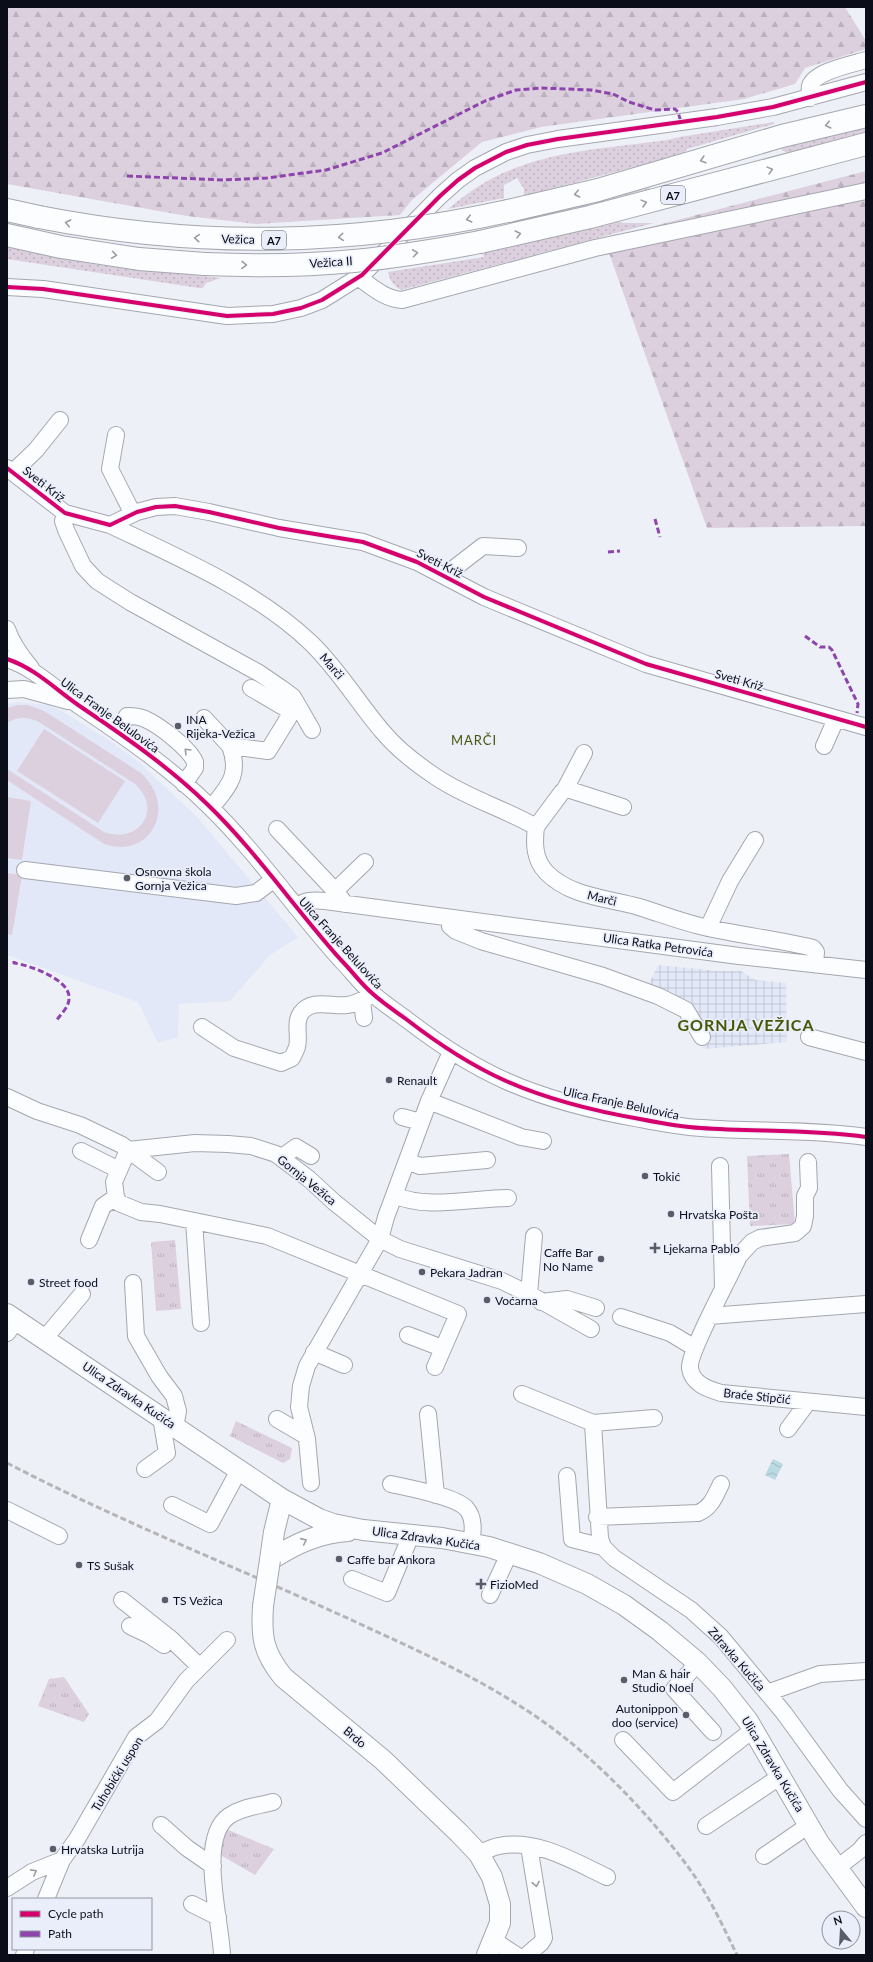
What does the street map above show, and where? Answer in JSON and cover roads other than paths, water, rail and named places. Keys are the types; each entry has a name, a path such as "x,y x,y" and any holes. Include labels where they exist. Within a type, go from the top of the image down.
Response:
{"highway":[{"name":"Vežica","path":"7,210 92,227 150,235 201,239 271,240 339,237 399,231 457,222 598,190 782,136 866,116"},
{"name":"Vežica II","path":"7,235 60,247 139,258 205,264 259,265 354,261 421,253 480,242 590,217 866,144"}],"main road":[{"name":"Ulica Zdravka Kučića","path":"10,1322 45,1338 282,1500 319,1519 363,1530 442,1538 509,1554 539,1563 587,1584 618,1602 660,1631 698,1663 722,1688 754,1729 809,1825 837,1868 866,1907"},
{"name":"Brdo","path":"282,1500 274,1532 263,1606 262,1623 264,1641 270,1661 283,1677 383,1760 479,1854 492,1877 500,1904 500,1923 490,1948"},
{"path":"270,1560 294,1546 318,1535 363,1530"}],"street":[{"path":"810,98 810,86 816,78 824,73 866,60"},
{"path":"7,286 43,289 227,316 273,314 300,308 322,300 358,278 458,180 475,168 506,152 528,145 724,115 810,98 866,82"},
{"path":"358,278 383,294 393,299 402,300 595,248 866,191"},
{"path":"10,470 36,450 60,420"},
{"path":"116,435 110,469 133,514"},
{"name":"Sveti Križ","path":"10,470 65,512 110,525 133,514 156,507 175,506 279,528 363,542 417,562 484,597 646,664 862,726"},
{"path":"65,512 64,521 66,530 83,566 97,580 130,602 259,673 281,688 293,697 312,730"},
{"name":"Marči","path":"110,525 218,578 283,621 309,642 332,664 382,731 409,756 435,777 461,793 517,816 536,827 534,847 538,860 546,872 560,882 588,896 638,907 708,928 813,948 816,952 815,964"},
{"path":"444,576 483,546 518,548"},
{"name":"Ulica Franje Belulovića","path":"7,629 19,653 34,671"},
{"name":"Ulica Franje Belulovića","path":"7,659 20,663 34,671 74,702 117,732 184,784 211,808 273,880 367,998 452,1052 507,1082 562,1102 602,1112 701,1128 808,1131 866,1137"},
{"name":"Ulica Franje Belulovića","path":"7,677 24,689"},
{"path":"230,746 268,751 292,712 251,688"},
{"name":"Ulica Franje Belulovića","path":"7,690 24,689 74,702"},
{"path":"117,732 127,716 136,716 145,719 187,750 195,762 195,768 184,784"},
{"path":"204,718 230,746 234,757 232,781 211,808"},
{"path":"824,746 836,719"},
{"path":"536,827 564,791 584,753"},
{"path":"564,791 567,789 576,790 623,807"},
{"path":"277,829 335,891 345,904"},
{"path":"708,928 730,881 755,840"},
{"path":"335,891 365,862"},
{"path":"25,870 236,896 256,893 273,880"},
{"name":"Ulica Ratka Petrovića","path":"296,907 302,902 311,900 866,970"},
{"path":"451,918 450,926 461,934 514,951 603,976 646,991 682,1008 689,1013 702,1037"},
{"path":"202,1027 234,1048 281,1063 292,1058 297,1046 298,1022 301,1014 306,1009 315,1005 345,1005 367,998 364,1018"},
{"path":"808,1037 866,1052"},
{"path":"311,1483 306,1436 299,1407 307,1366 380,1239 429,1101 452,1052"},
{"path":"7,1097 37,1111 80,1125 122,1145 158,1172"},
{"path":"429,1101 521,1137 543,1141"},
{"path":"402,1117 421,1122"},
{"name":"Gornja Vežica","path":"128,1150 196,1143 251,1146 282,1157 380,1239"},
{"path":"282,1157 296,1147 310,1156"},
{"path":"128,1150 114,1182 116,1197 120,1203 141,1212 160,1214 267,1236 458,1314 435,1367"},
{"path":"81,1151 120,1170"},
{"path":"408,1161 420,1166 487,1160"},
{"name":"Braće Stipčić","path":"808,1162 810,1183 805,1196 805,1216 802,1226 795,1233 760,1238 752,1242 739,1256 695,1348 690,1360 690,1368 693,1376 699,1384 708,1389 721,1393 866,1406"},
{"path":"720,1166 723,1290"},
{"path":"395,1195 405,1200 435,1202 508,1198"},
{"path":"89,1240 103,1206 116,1197"},
{"path":"194,1221 201,1322"},
{"path":"534,1236 535,1298"},
{"path":"380,1239 400,1249 502,1282 535,1298 591,1330"},
{"path":"133,1283 136,1336 159,1376 174,1396 178,1410 168,1422 167,1453 144,1469"},
{"path":"45,1338 82,1294"},
{"path":"535,1298 567,1299 596,1308"},
{"path":"710,1316 866,1304"},
{"path":"621,1317 670,1333 695,1348"},
{"path":"408,1335 442,1348"},
{"path":"314,1352 344,1366"},
{"path":"522,1394 593,1423 654,1418"},
{"path":"788,1429 808,1402"},
{"path":"428,1414 436,1495"},
{"path":"277,1419 306,1436"},
{"path":"593,1423 597,1517 603,1547"},
{"path":"172,1505 210,1524 239,1470"},
{"path":"567,1476 572,1539 603,1547"},
{"path":"391,1484 458,1502 465,1508 473,1524 470,1544"},
{"path":"597,1517 698,1512 705,1510 710,1505 721,1484"},
{"path":"7,1510 59,1536"},
{"path":"352,1579 387,1593 412,1535"},
{"name":"Zdravka Kučića","path":"603,1547 614,1558 691,1610 721,1637 767,1693 840,1790 866,1819"},
{"path":"490,1595 509,1554"},
{"path":"122,1600 171,1639 197,1670"},
{"path":"130,1626 149,1634 197,1670"},
{"name":"Tuhobićki uspon","path":"46,1898 62,1860 77,1839 136,1737 157,1721 186,1681 227,1640"},
{"path":"698,1663 674,1689 712,1732"},
{"path":"767,1693 820,1674 866,1671"},
{"path":"623,1740 673,1792 754,1729"},
{"path":"706,1826 781,1776"},
{"path":"222,1955 222,1936 218,1917 213,1866 212,1851 214,1840 224,1820 240,1810 273,1802"},
{"path":"160,1825 187,1848 213,1866"},
{"path":"764,1856 809,1825"},
{"path":"837,1868 859,1851 866,1843"},
{"path":"479,1854 497,1846 514,1844 529,1846 564,1857 607,1877"},
{"path":"527,1955 541,1943 544,1938 529,1846"},
{"path":"7,1888 32,1872 62,1860"},
{"path":"192,1904 218,1917"},
{"path":"490,1948 516,1955"}],"water":[{"path":"773,1459 783,1464 775,1480 765,1475"}],"railway":[{"path":"7,1463 93,1505 421,1652 463,1673 523,1708 590,1759 651,1821 686,1864 701,1886 714,1908 737,1955"}],"place":[{"name":"INA Rijeka-Vežica","path":"178,726"},
{"name":"Osnovna škola Gornja Vežica","path":"127,878"},
{"name":"Renault","path":"389,1080"},
{"name":"Tokić","path":"645,1176"},
{"name":"Hrvatska Pošta","path":"671,1214"},
{"name":"Ljekarna Pablo","path":"655,1248"},
{"name":"Caffe Bar No Name","path":"601,1259"},
{"name":"Pekara Jadran","path":"422,1272"},
{"name":"Street food","path":"31,1282"},
{"name":"Voćarna","path":"487,1300"},
{"name":"Caffe bar Ankora","path":"339,1559"},
{"name":"TS Sušak","path":"79,1565"},
{"name":"FizioMed","path":"481,1584"},
{"name":"TS Vežica","path":"165,1600"},
{"name":"Man & hair Studio Noel","path":"624,1680"},
{"name":"Autonippon doo (service)","path":"686,1715"},
{"name":"Hrvatska Lutrija","path":"53,1849"}],"district":[{"name":"MARČI","path":"474,740"},
{"name":"GORNJA VEŽICA","path":"746,1024"}]}
